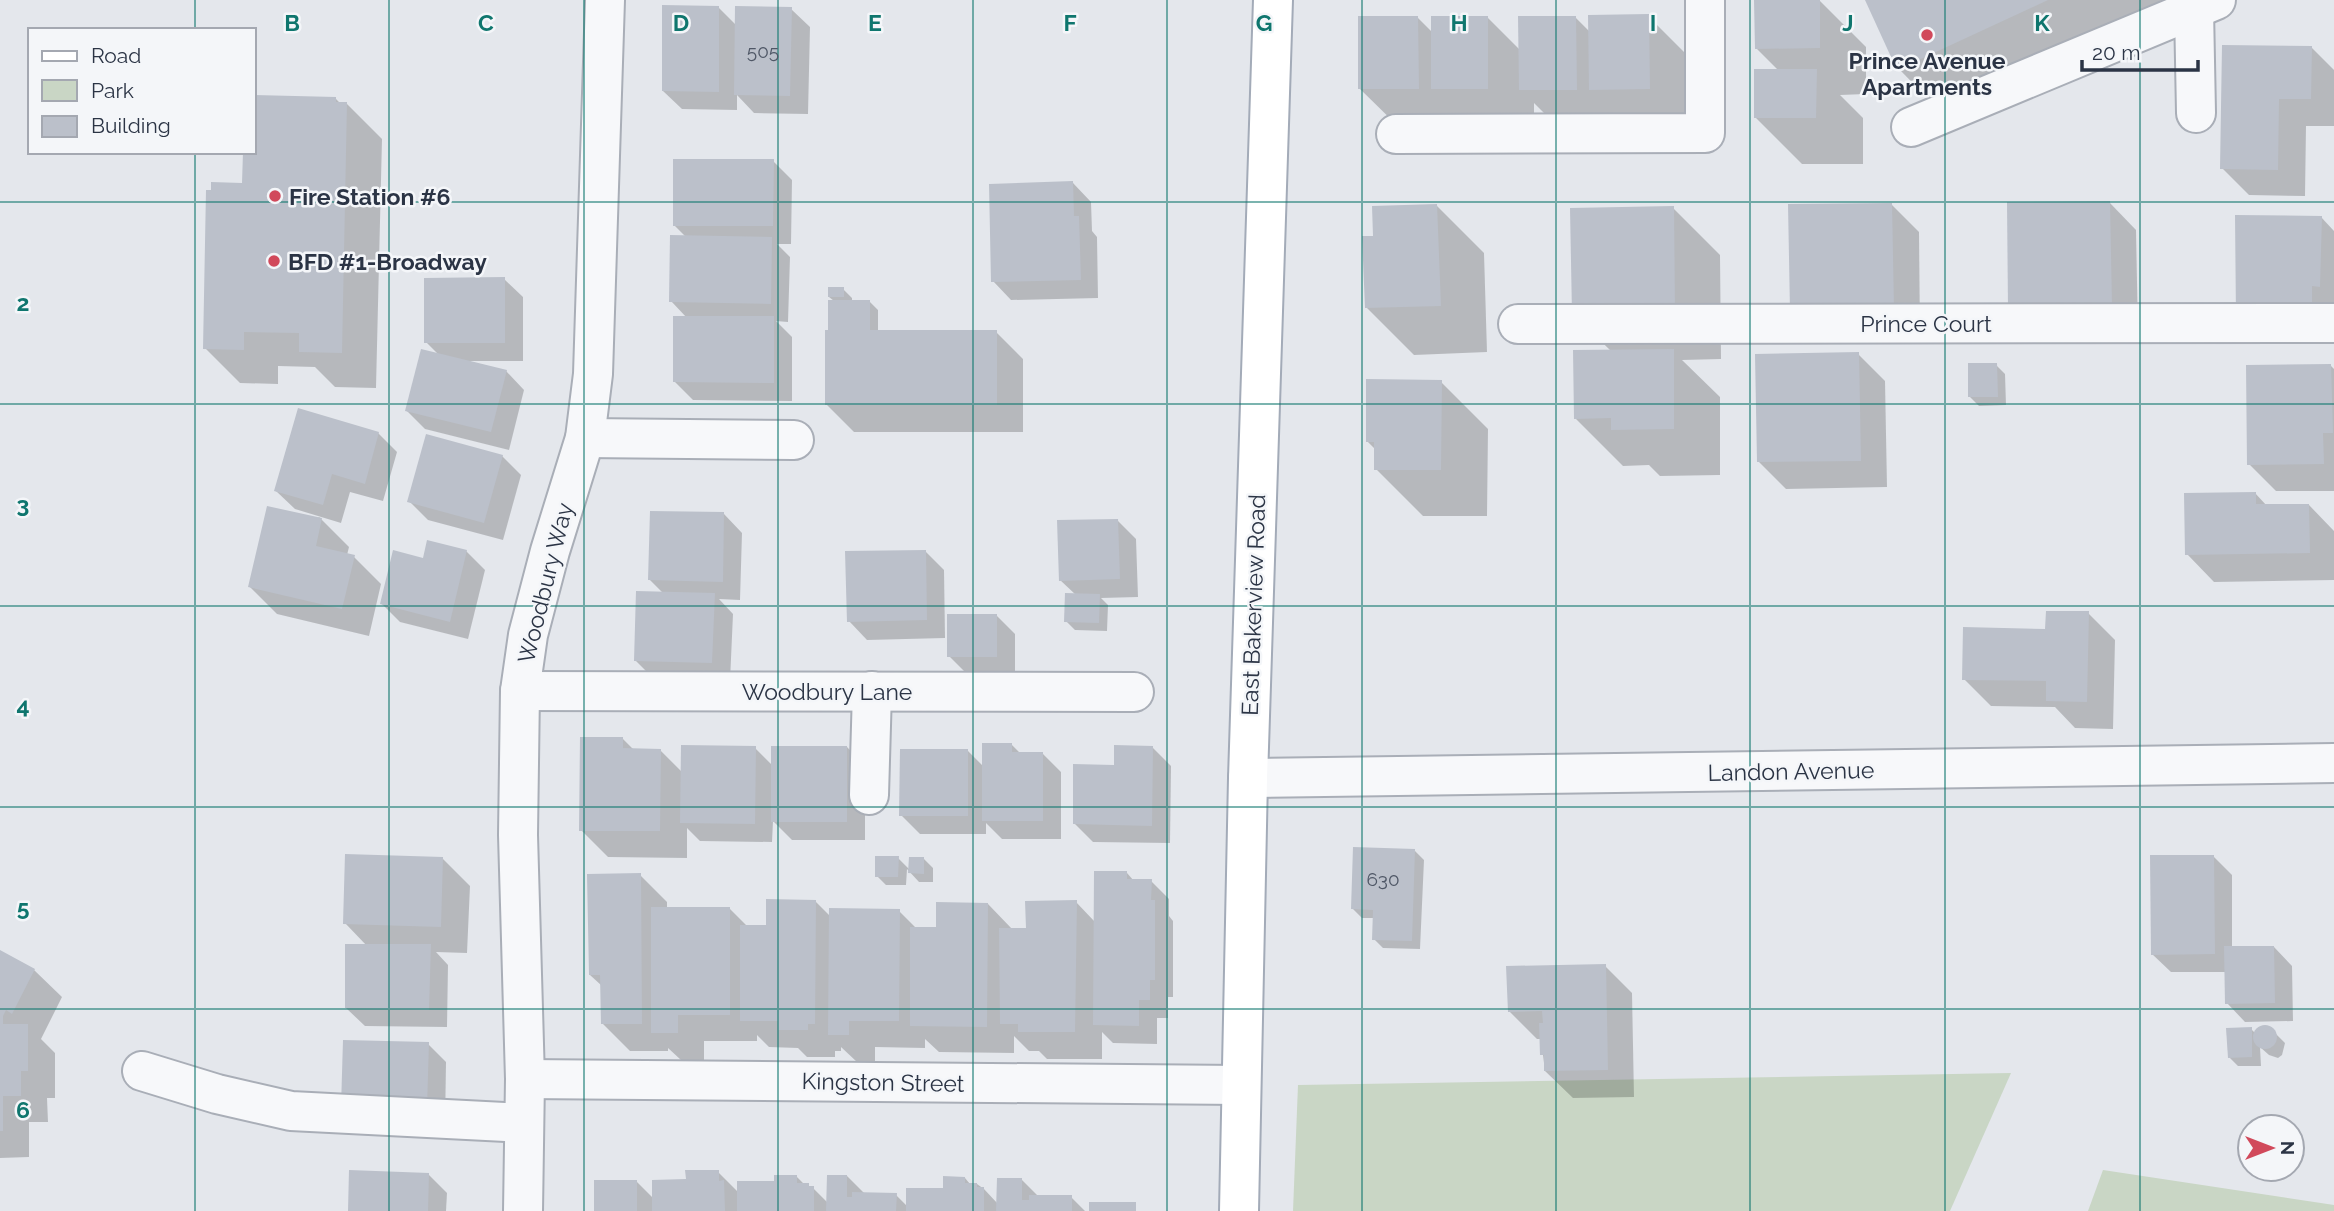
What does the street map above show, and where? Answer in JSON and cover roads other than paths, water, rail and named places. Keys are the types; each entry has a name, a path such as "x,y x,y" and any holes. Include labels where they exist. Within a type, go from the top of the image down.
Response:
{"main road":[{"name":"East Bakerview Road","path":"1239,1211 1248,778 1273,0"}],"street":[{"name":"Woodbury Way","path":"523,1211 525,1079 518,835 520,691 528,635 585,438 593,374 605,0"},
{"path":"1396,134 1705,133 1705,0"},
{"path":"1911,127 2205,5 2196,113"},
{"name":"Prince Court","path":"1518,324 2334,323"},
{"path":"585,438 794,440"},
{"name":"Woodbury Lane","path":"520,691 1134,692"},
{"path":"869,795 872,691"},
{"name":"Landon Avenue","path":"1248,778 2334,764"},
{"path":"142,1071 217,1094 291,1111 524,1124"},
{"name":"Kingston Street","path":"525,1079 1241,1084"}],"place":[{"name":"Prince Avenue Apartments","path":"1927,35"},
{"name":"Fire Station #6","path":"275,196"},
{"name":"BFD #1-Broadway","path":"274,261"}]}
